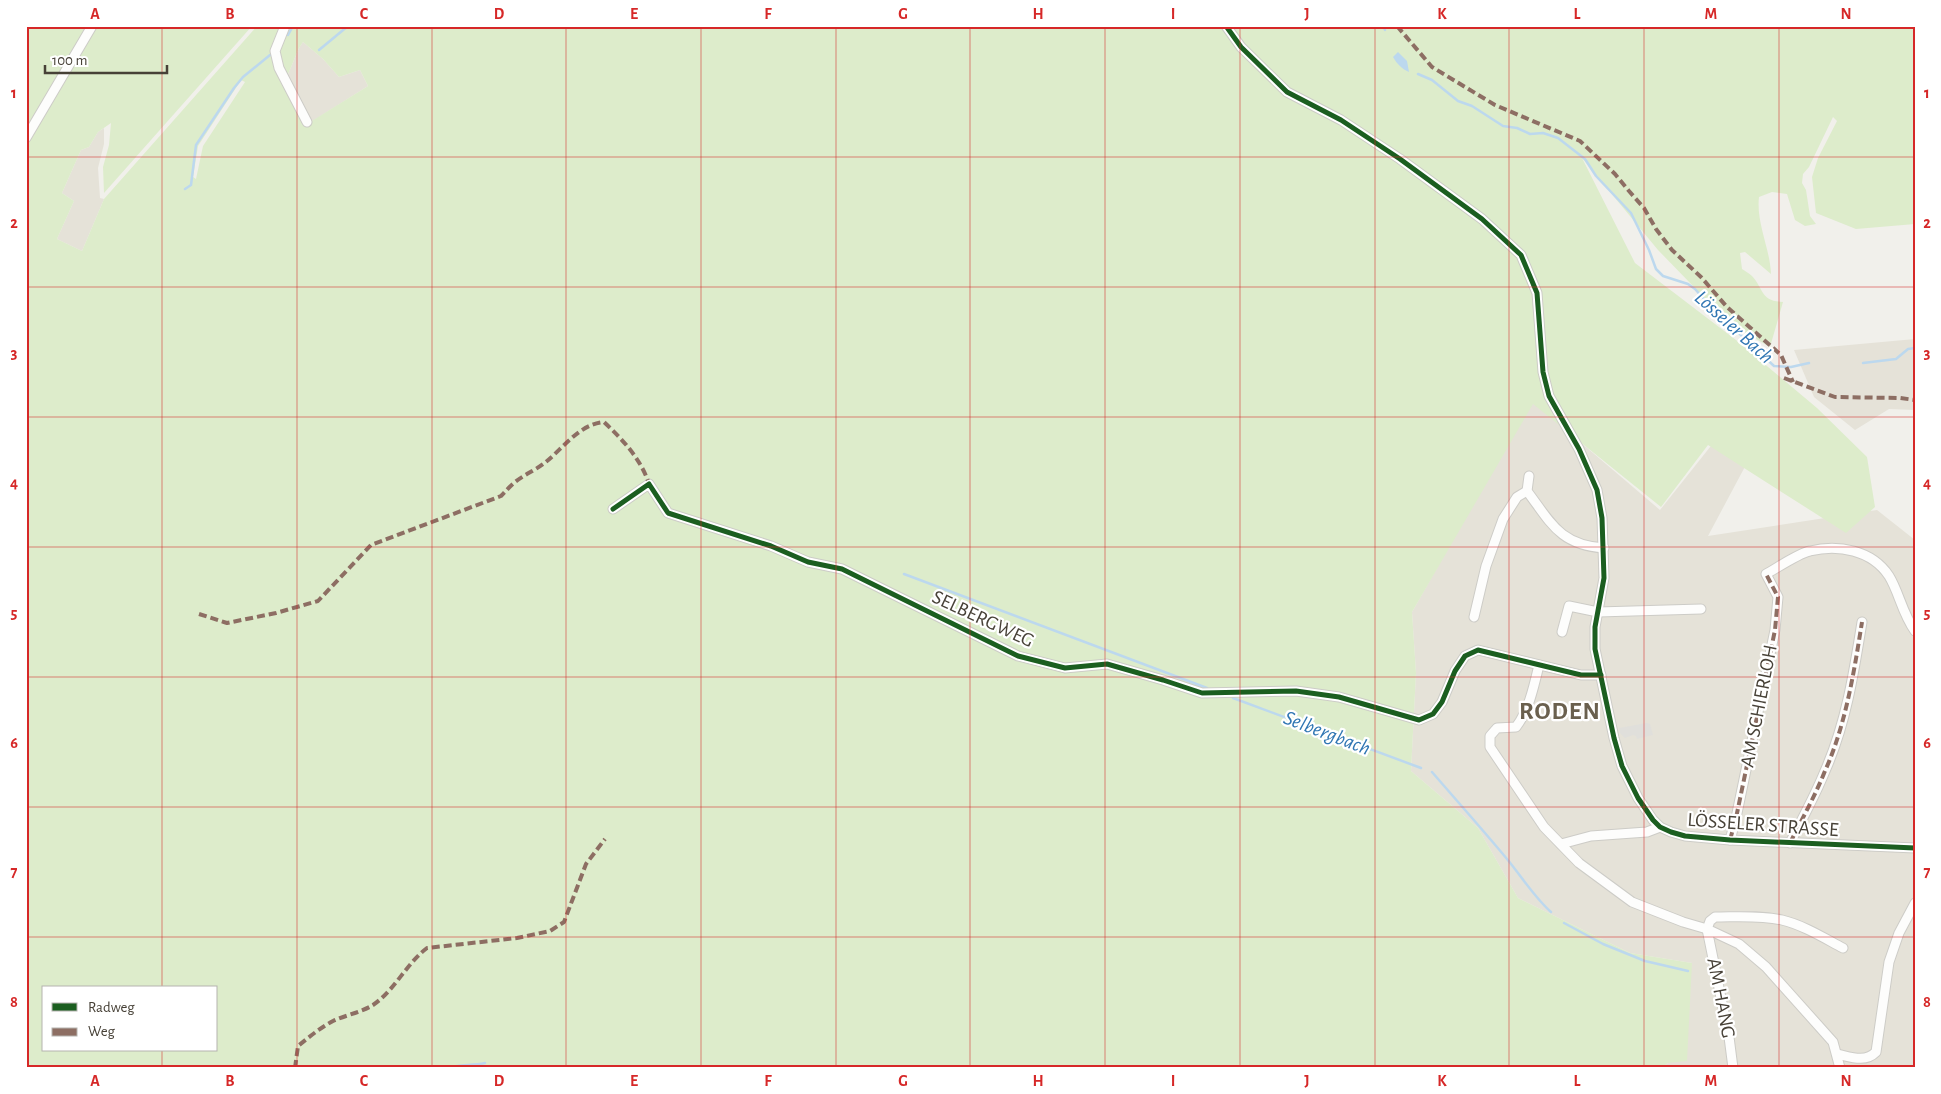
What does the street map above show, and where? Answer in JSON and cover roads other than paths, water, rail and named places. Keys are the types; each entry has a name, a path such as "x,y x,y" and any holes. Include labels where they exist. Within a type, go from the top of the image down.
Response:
{"street":[{"path":"26,138 92,26"},
{"path":"285,26 275,51 279,68 307,122"},
{"name":"LÖSSELER STRASSE","path":"1226,26 1241,48 1287,92 1341,120 1400,159 1482,219 1521,255 1537,293 1543,372 1549,396 1579,449 1593,480 1600,504 1604,548 1604,578 1594,637 1600,674 1622,766 1646,810 1660,827 1685,836 1730,840 1915,848"},
{"path":"1529,476 1527,491 1558,532 1577,542 1604,548"},
{"name":"SELBERGWEG","path":"613,509 649,484 668,513 771,546 808,562 842,569 1018,656 1066,668 1107,664 1202,693 1296,691 1339,697 1419,720 1433,714 1442,702 1454,671 1465,656 1478,650 1581,675 1600,674"},
{"path":"1474,617 1486,566 1503,519 1516,497 1527,491"},
{"name":"AM SCHIERLOH","path":"1730,840 1775,630 1778,597 1766,574 1808,551 1852,550 1870,557 1888,576 1906,619 1915,631"},
{"path":"1562,632 1569,606 1598,612 1701,609"},
{"path":"1790,843 1826,770 1838,735 1852,684 1862,622"},
{"path":"1539,665 1533,690 1521,720 1516,727 1496,728 1490,736 1490,747 1544,826 1579,863 1632,902 1683,922 1707,929 1739,944 1766,967 1833,1042 1840,1068"},
{"path":"1561,844 1592,836 1647,832 1660,827"},
{"path":"1837,1054 1860,1059 1872,1056 1876,1052 1889,962 1899,933 1915,902"},
{"path":"1707,929 1710,921 1715,917 1752,917 1782,920 1811,931 1843,948"},
{"name":"AM HANG","path":"1707,929 1729,1036 1733,1068"}],"water":[{"path":"1398,52 1407,61 1409,72 1400,66 1393,57"}],"waterway":[{"path":"288,35 293,26"},
{"path":"319,50 348,26"},
{"name":"Lösseler Bach","path":"1383,26 1385,30"},
{"path":"185,189 191,185 196,145 243,77 270,55"},
{"name":"Lösseler Bach","path":"1418,74 1432,80 1458,101 1472,106 1503,126 1517,128 1530,134 1543,133 1558,138 1585,159 1596,176 1631,213 1656,269 1663,276 1688,284 1695,289 1710,306 1774,366 1791,367 1809,363"},
{"name":"Lösseler Bach","path":"1863,363 1896,359 1908,349 1915,348"},
{"name":"Selbergbach","path":"904,574 1207,688"},
{"name":"Selbergbach","path":"1233,698 1421,768"},
{"name":"Selbergbach","path":"1432,772 1551,912"},
{"name":"Selbergbach","path":"1564,923 1603,944 1645,961 1688,971"},
{"path":"447,1068 485,1063"}],"district":[{"name":"RODEN","path":"1560,711"}]}
